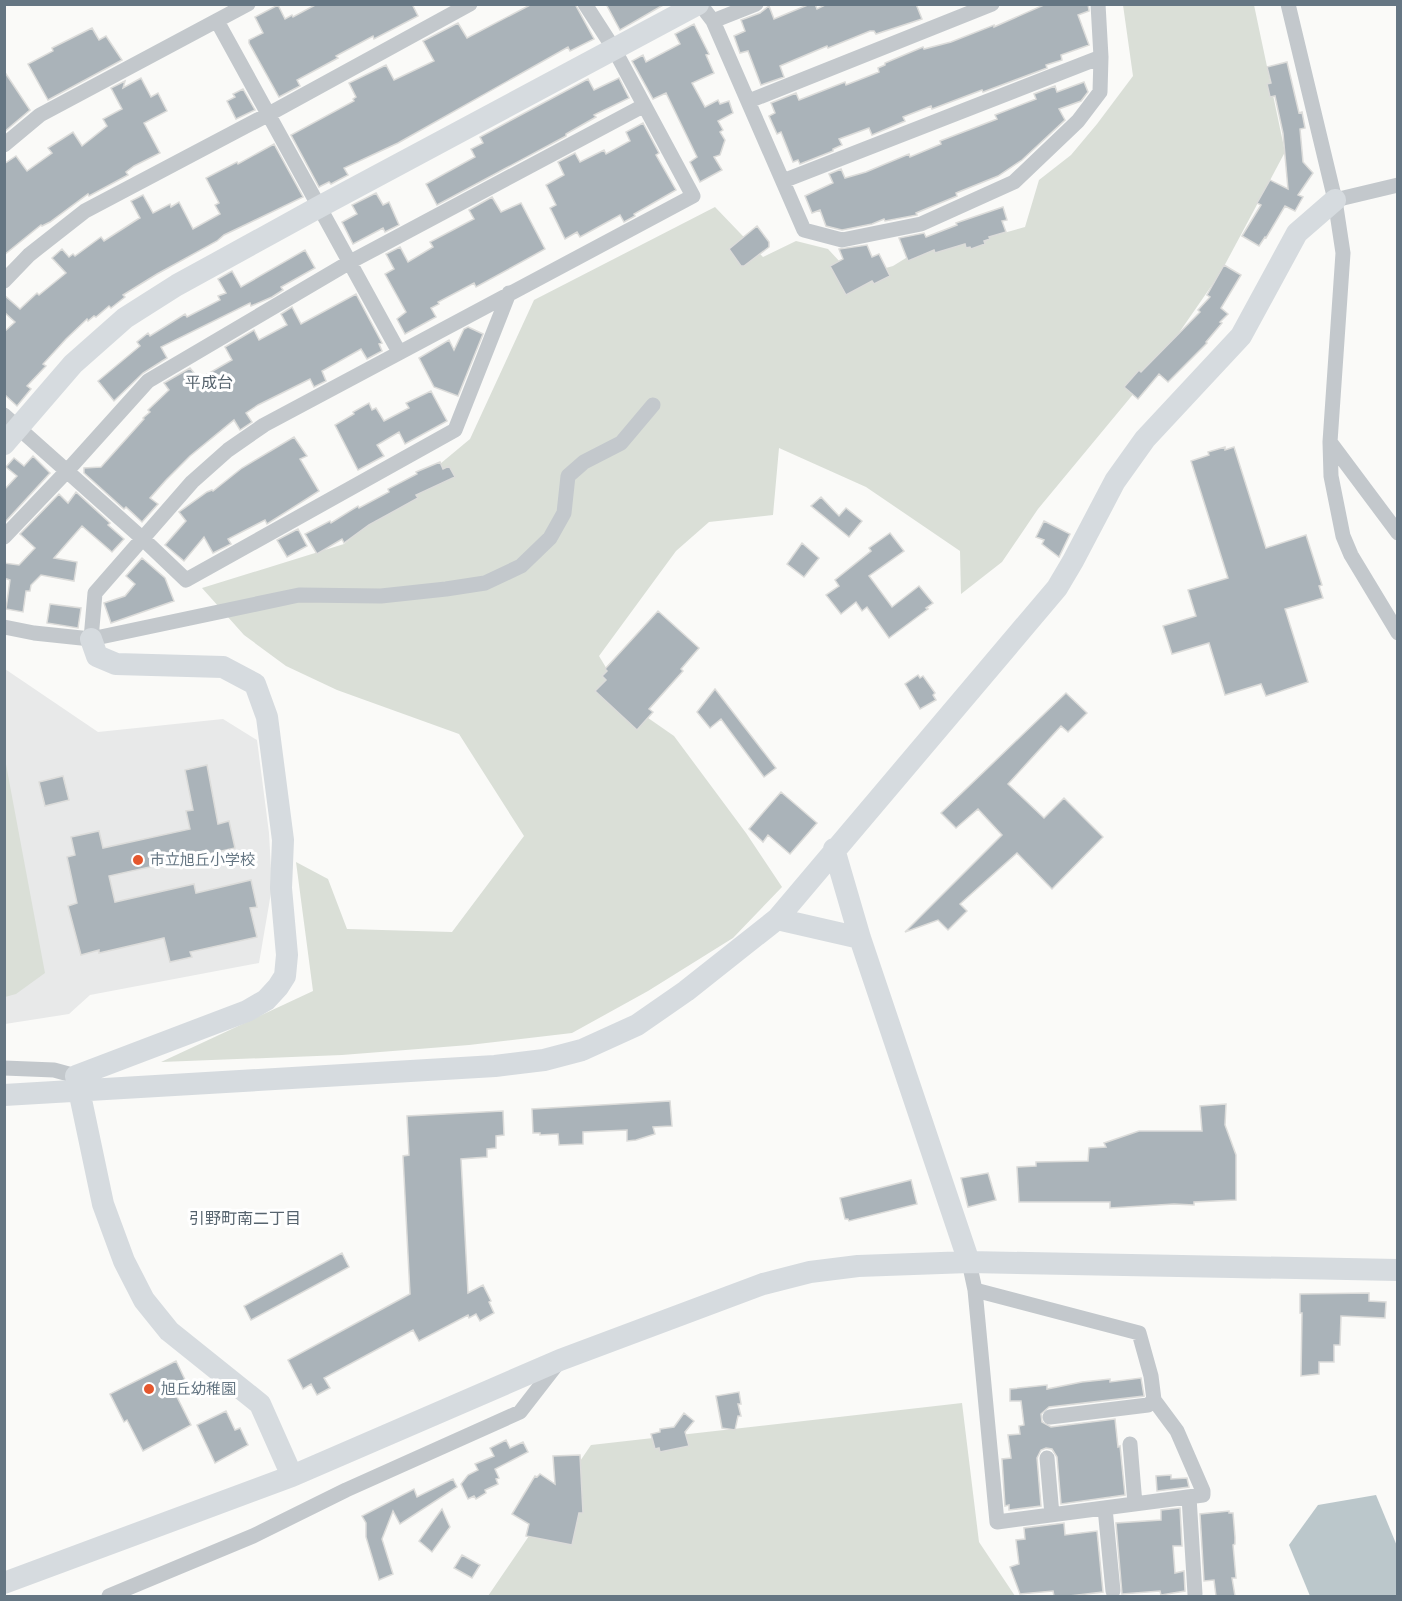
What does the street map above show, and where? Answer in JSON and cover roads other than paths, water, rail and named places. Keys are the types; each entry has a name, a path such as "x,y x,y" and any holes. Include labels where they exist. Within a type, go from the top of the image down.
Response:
{"street":[{"path":"4,145 40,114 248,4"},
{"path":"4,281 29,255 85,211 470,4"},
{"path":"77,1083 247,1011 266,1000 285,976 287,955 281,888 283,840 267,717 255,684 223,667 116,664 97,656 91,639 95,593 192,482 228,450 264,425 693,196 614,49 585,4"},
{"path":"509,293 456,430 186,580 67,471 10,429 74,364 125,318 177,285 699,4 713,21 804,230 842,240 921,224 1014,182 1078,122 1100,92 1098,4"},
{"path":"713,21 756,4"},
{"path":"749,101 992,4"},
{"path":"1288,4 1335,201 1343,253 1330,442 1331,476 1343,536 1351,555 1398,633"},
{"path":"217,21 399,352"},
{"path":"783,181 1101,57"},
{"path":"4,537 148,381 350,262 643,106"},
{"path":"4,1095 77,1083 495,1066 544,1060 582,1050 637,1025 686,991 777,919 1057,588 1115,481 1139,447 1241,336 1297,233 1335,201 1398,186"},
{"path":"4,627 34,633 91,639 299,595 381,596 485,583 521,566 550,538 564,513 568,476 584,462 621,443 653,405"},
{"path":"1330,442 1398,533"},
{"path":"834,849 860,938 969,1262 975,1290 997,1522 1203,1496 1203,1491 1177,1431 1154,1400 1151,1376 1139,1333 975,1290"},
{"path":"777,919 860,938"},
{"path":"4,1068 54,1070 77,1083 103,1204 124,1262 144,1300 169,1331 260,1404 292,1476"},
{"path":"4,1583 292,1476 560,1360 763,1284 810,1272 858,1266 969,1262 1398,1270"},
{"path":"109,1596 253,1536 346,1490 520,1412 560,1360"},
{"path":"1050,1417 1148,1405 1154,1400"},
{"path":"1130,1444 1135,1504"},
{"path":"1047,1458 1052,1515"},
{"path":"1189,1497 1195,1594"},
{"path":"1105,1508 1113,1591"}],"place":[{"name":"市立旭丘小学校","path":"138,860"},
{"name":"旭丘幼稚園","path":"149,1389"}],"district":[{"name":"平成台","path":"209,382"},
{"name":"引野町南二丁目","path":"245,1218"}]}
